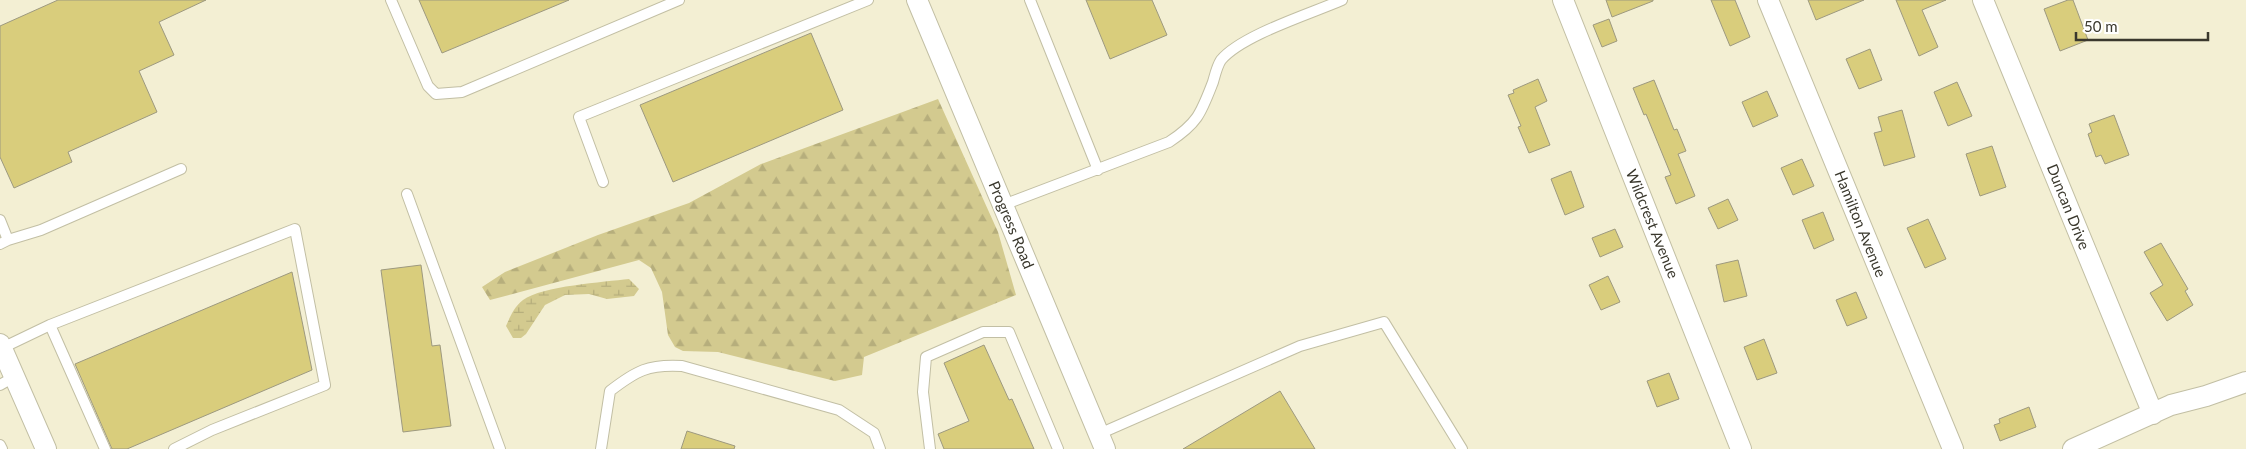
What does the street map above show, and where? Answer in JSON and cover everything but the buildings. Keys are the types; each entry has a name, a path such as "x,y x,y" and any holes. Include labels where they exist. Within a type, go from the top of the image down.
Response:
{"street":[{"name":"Progress Road","path":"917,0 1102,441"},
{"name":"Wildcrest Avenue","path":"1562,0 1741,449"},
{"name":"Hamilton Avenue","path":"1768,0 1953,449"},
{"name":"Duncan Drive","path":"1982,0 2153,414"},
{"path":"1,346 7,381 46,449"},
{"path":"2073,449 2171,405 2206,396 2246,382"}],"lane":[{"path":"391,0 428,86 436,94 462,92 679,0"},
{"path":"603,182 579,118 868,0"},
{"path":"1030,0 1098,170"},
{"path":"1003,205 1169,142 1190,129 1202,111 1220,62 1245,42 1342,0"},
{"path":"0,220 4,242 41,230 180,169"},
{"path":"407,194 500,449"},
{"path":"1,346 295,229 325,385 212,430 174,449"},
{"path":"1102,441 1300,346 1384,322 1462,449"},
{"path":"50,325 105,449"},
{"path":"930,449 923,392 926,356 982,332 1009,332 1058,449"},
{"path":"601,449 610,391 630,376 648,366 666,365 682,366 839,410 874,433 880,449"},
{"path":"0,445 2,449"}],"green space":[{"path":"938,99 998,232 1016,295 864,357 862,375 835,381 718,352 683,351 675,347 668,335 662,292 651,268 639,260 490,300 482,287 505,272 598,235 689,203 761,164"},
{"path":"629,279 639,289 634,296 607,299 589,294 565,295 545,305 526,334 521,338 513,338 506,326 517,306 532,295 574,285"}]}
